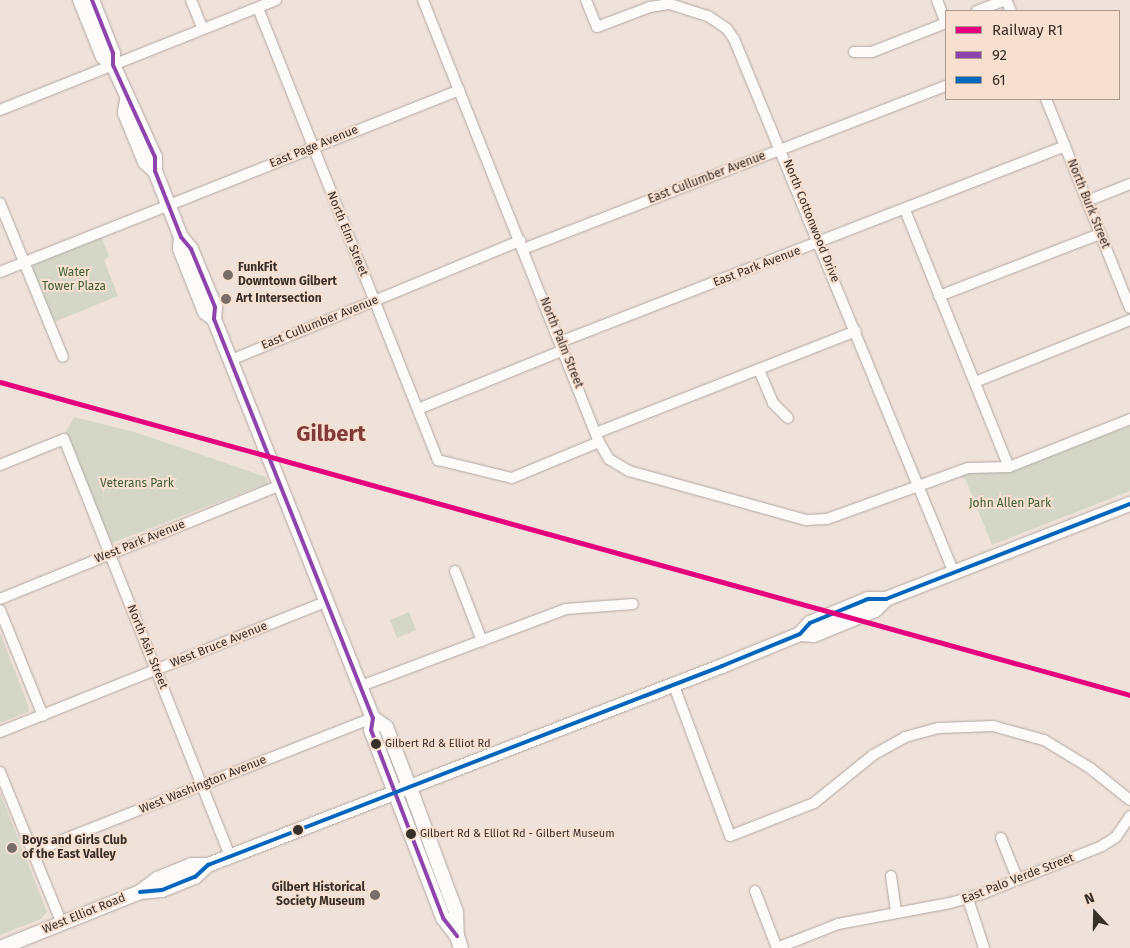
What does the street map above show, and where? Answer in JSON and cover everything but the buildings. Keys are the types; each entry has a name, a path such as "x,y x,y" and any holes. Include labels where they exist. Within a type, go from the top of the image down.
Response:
{"main road":[{"path":"80,0 104,57 113,65"},
{"path":"92,0 113,53 113,65 127,100 125,113 145,162 155,171 181,237 180,249 206,312 214,318 281,485 373,718 371,730 402,789 456,912 459,942"},
{"name":"West Elliot Road","path":"0,948 140,892 170,887 195,877 208,865 230,856 674,686 800,634 814,635 875,610 886,599 1130,504"}],"street":[{"path":"191,0 203,29"},
{"path":"0,110 276,0"},
{"name":"North Palm Street","path":"422,0 598,438 609,459 629,470 806,520 843,516 968,468 1009,467"},
{"name":"North Cottonwood Drive","path":"586,0 596,27 650,7 670,4 708,16 727,29 742,51 954,573"},
{"path":"937,0 945,20"},
{"path":"980,10 1006,0"},
{"name":"North Elm Street","path":"258,8 438,460 512,478 598,438"},
{"path":"854,52 872,52 945,23"},
{"name":"East Cullumber Avenue","path":"231,360 374,301 782,150 945,86"},
{"name":"East Page Avenue","path":"0,272 459,90"},
{"name":"North Burk Street","path":"1046,100 1129,306"},
{"name":"East Park Avenue","path":"418,409 562,346 1065,146"},
{"path":"1087,201 1130,184"},
{"path":"0,204 62,357"},
{"path":"905,210 1009,467 1130,419"},
{"path":"939,296 1100,234"},
{"path":"975,382 1130,320"},
{"path":"598,438 759,370 856,332"},
{"path":"759,370 773,403 788,418"},
{"name":"North Ash Street","path":"0,464 64,439 230,856"},
{"name":"West Park Avenue","path":"0,599 281,485"},
{"path":"455,571 482,641"},
{"name":"West Bruce Avenue","path":"0,732 327,601"},
{"path":"361,686 575,607 634,604"},
{"path":"0,610 42,716"},
{"path":"674,686 730,836 814,803 891,744 922,732 948,727 993,726 1044,740 1090,768 1130,800"},
{"name":"West Washington Avenue","path":"32,852 373,718"},
{"path":"0,772 62,924"},
{"name":"East Palo Verde Street","path":"777,948 824,928 968,899 1102,846 1116,837 1130,816"},
{"path":"1001,838 1018,880"},
{"path":"892,876 896,913"},
{"path":"755,890 777,948"},
{"path":"968,899 984,948"}],"green space":[{"name":"Water Tower Plaza","path":"101,236 109,256 104,260 118,296 54,322 33,271 34,264"},
{"name":"Veterans Park","path":"74,417 138,433 266,477 268,483 261,491 258,487 112,543 64,435"},
{"name":"John Allen Park","path":"1130,426 1130,491 992,545 965,478 962,479 960,473 1017,469"},
{"path":"409,612 416,630 397,638 390,620"},
{"path":"0,633 29,707 28,712 0,723"},
{"name":"Boys and Girls Club of the East Valley","path":"0,792 47,912 41,919 0,935"}],"rail line":[{"name":"R1","path":"0,382 1130,695"}],"transit line":[{"name":"92","path":"92,0 113,53 113,65 155,157 155,171 181,237 191,249 215,307 214,319 373,718 371,730 443,918 457,936"},
{"name":"61","path":"140,892 162,890 195,877 208,865 722,666 800,634 810,623 868,599 886,599 1130,504"}],"place":[{"name":"FunkFit Downtown Gilbert","path":"228,275"},
{"name":"Art Intersection","path":"226,299"},
{"name":"Gilbert Rd & Elliot Rd","path":"376,744"},
{"name":"Gilbert Rd & Elliot Rd - Gilbert Museum","path":"411,834"},
{"name":"Boys and Girls Club of the East Valley","path":"12,848"},
{"name":"Gilbert Historical Society Museum","path":"375,895"}],"district":[{"name":"Gilbert","path":"331,434"}]}
